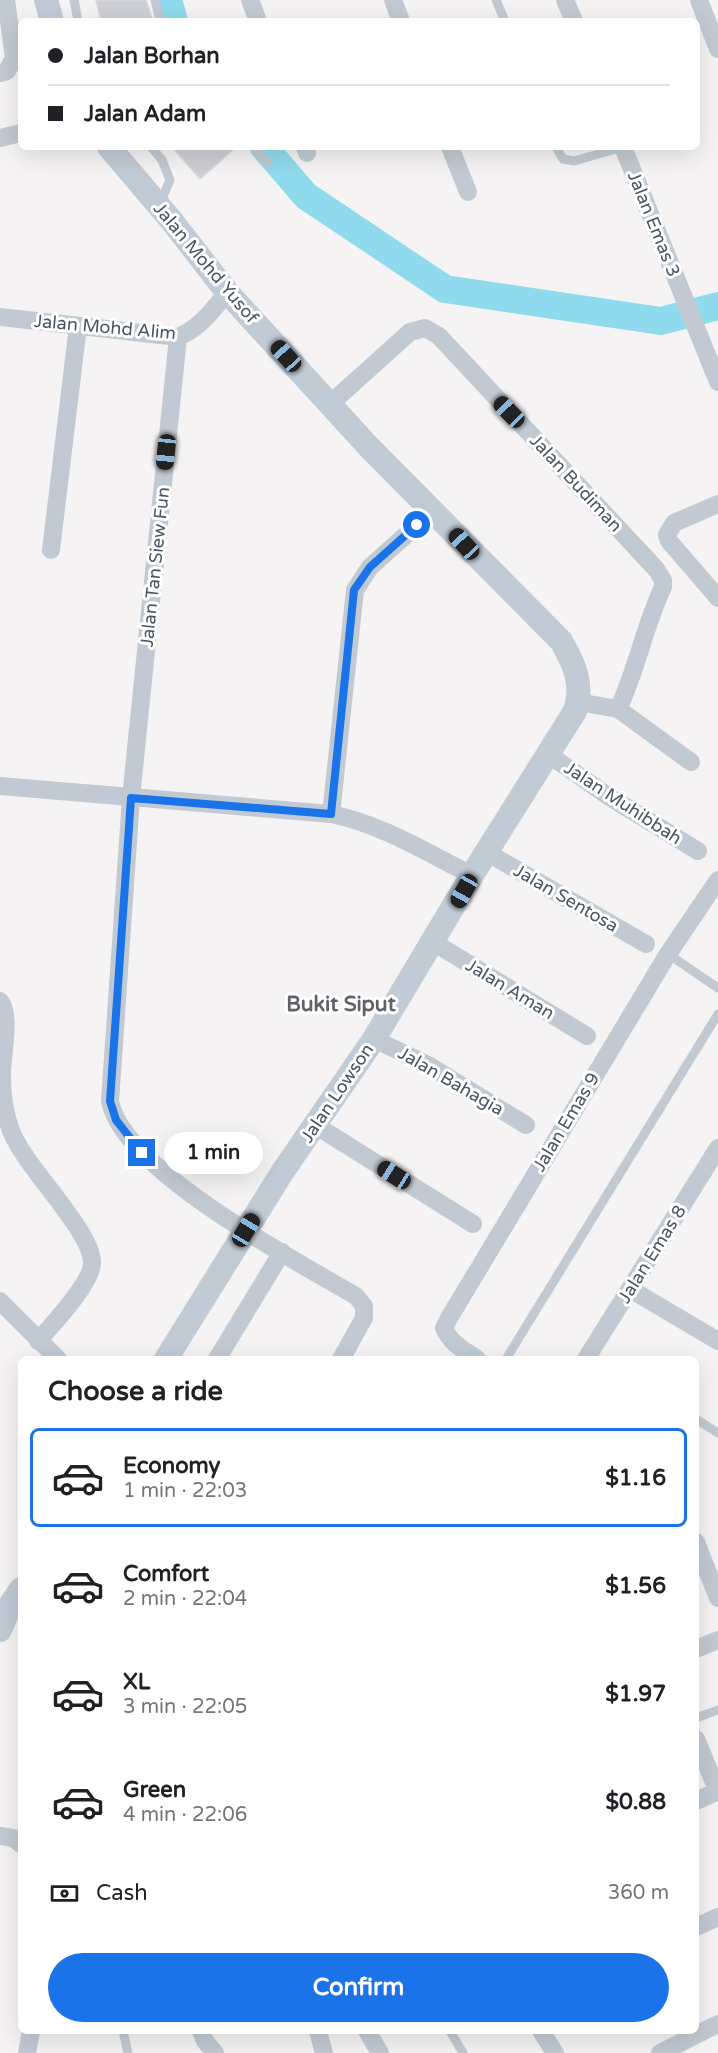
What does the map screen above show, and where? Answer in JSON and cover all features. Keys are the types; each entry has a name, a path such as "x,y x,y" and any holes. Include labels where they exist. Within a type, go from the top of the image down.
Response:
{"street":[{"path":"0,73 7,71 14,58 6,0"},
{"path":"46,0 51,18"},
{"path":"250,0 257,18"},
{"path":"393,0 400,18"},
{"path":"566,0 573,18"},
{"path":"699,0 718,49"},
{"path":"0,138 18,134"},
{"name":"Jalan Mohd Yusof","path":"112,150 227,292 330,404 561,641 576,672 578,702"},
{"path":"451,150 468,192"},
{"name":"Jalan Emas 3","path":"624,150 718,382"},
{"name":"Jalan Mohd Alim","path":"0,317 178,337 190,332 201,323 227,292"},
{"path":"51,550 78,327"},
{"name":"Jalan Budiman","path":"330,404 410,332 424,328 439,336 656,569 663,580 663,587 645,630 628,689 618,709"},
{"name":"Jalan Tan Siew Fun","path":"178,337 131,798 110,1101 112,1113 124,1133 142,1153 180,1186 246,1230"},
{"path":"715,590 669,541 668,530 674,523 718,504"},
{"path":"331,814 354,590 370,567 433,511"},
{"path":"578,702 618,709 691,762"},
{"name":"Jalan Lowson","path":"168,1356 246,1230 374,1039 472,874 575,711 578,702"},
{"name":"Jalan Muhibbah","path":"548,754 586,782 698,851"},
{"path":"0,786 331,814 351,818 376,828 472,874"},
{"name":"Jalan Sentosa","path":"486,852 646,944"},
{"name":"Jalan Emas 9","path":"473,1356 451,1341 444,1328 668,954 718,880"},
{"name":"Jalan Aman","path":"433,942 587,1036"},
{"path":"0,1001 6,1013 1,1074 2,1095 10,1128 16,1143 85,1240 92,1256 90,1273 82,1286 38,1341"},
{"name":"Jalan Bahagia","path":"374,1039 428,1065 526,1125"},
{"path":"315,1125 473,1224"},
{"name":"Jalan Emas 8","path":"592,1356 630,1289 718,1148"},
{"path":"246,1230 356,1296 364,1306 364,1318 343,1356"},
{"path":"219,1356 282,1252"},
{"path":"630,1289 718,1341"},
{"path":"0,1301 55,1356"},
{"path":"699,1550 718,1598"},
{"path":"0,1630 14,1598"},
{"path":"699,1648 718,1640"},
{"path":"699,1746 718,1791 699,1800"},
{"path":"0,1836 13,1838 18,1842"},
{"path":"699,1926 718,1917"},
{"path":"699,2034 718,2024"},
{"path":"27,2053 30,2034"},
{"path":"202,2034 215,2053"},
{"path":"319,2034 324,2053"},
{"path":"369,2034 380,2053"},
{"path":"543,2034 555,2053"},
{"path":"660,2053 698,2034"}],"lane":[{"path":"74,0 77,18"},
{"path":"155,0 159,18"},
{"path":"496,0 504,18"},
{"path":"154,150 162,160 170,180 159,206"},
{"path":"256,150 268,163"},
{"path":"558,150 563,159 574,161 612,150"},
{"path":"668,954 718,988"},
{"path":"508,1356 718,1014"},
{"path":"699,1421 718,1433"},
{"path":"699,1717 718,1710"},
{"path":"124,2034 128,2053"},
{"path":"452,2034 463,2053"}],"building":[{"path":"96,0 146,0 152,18 100,18"},
{"path":"175,150 233,150 200,179"}],"waterway":[{"path":"168,0 173,18"},
{"path":"267,150 306,196 445,289 661,321 718,306"}],"district":[{"name":"Bukit Siput","path":"341,1004"}],"route":[{"path":"142,1153 116,1120 110,1101 131,798 331,814 354,590 370,567 417,525"}]}
